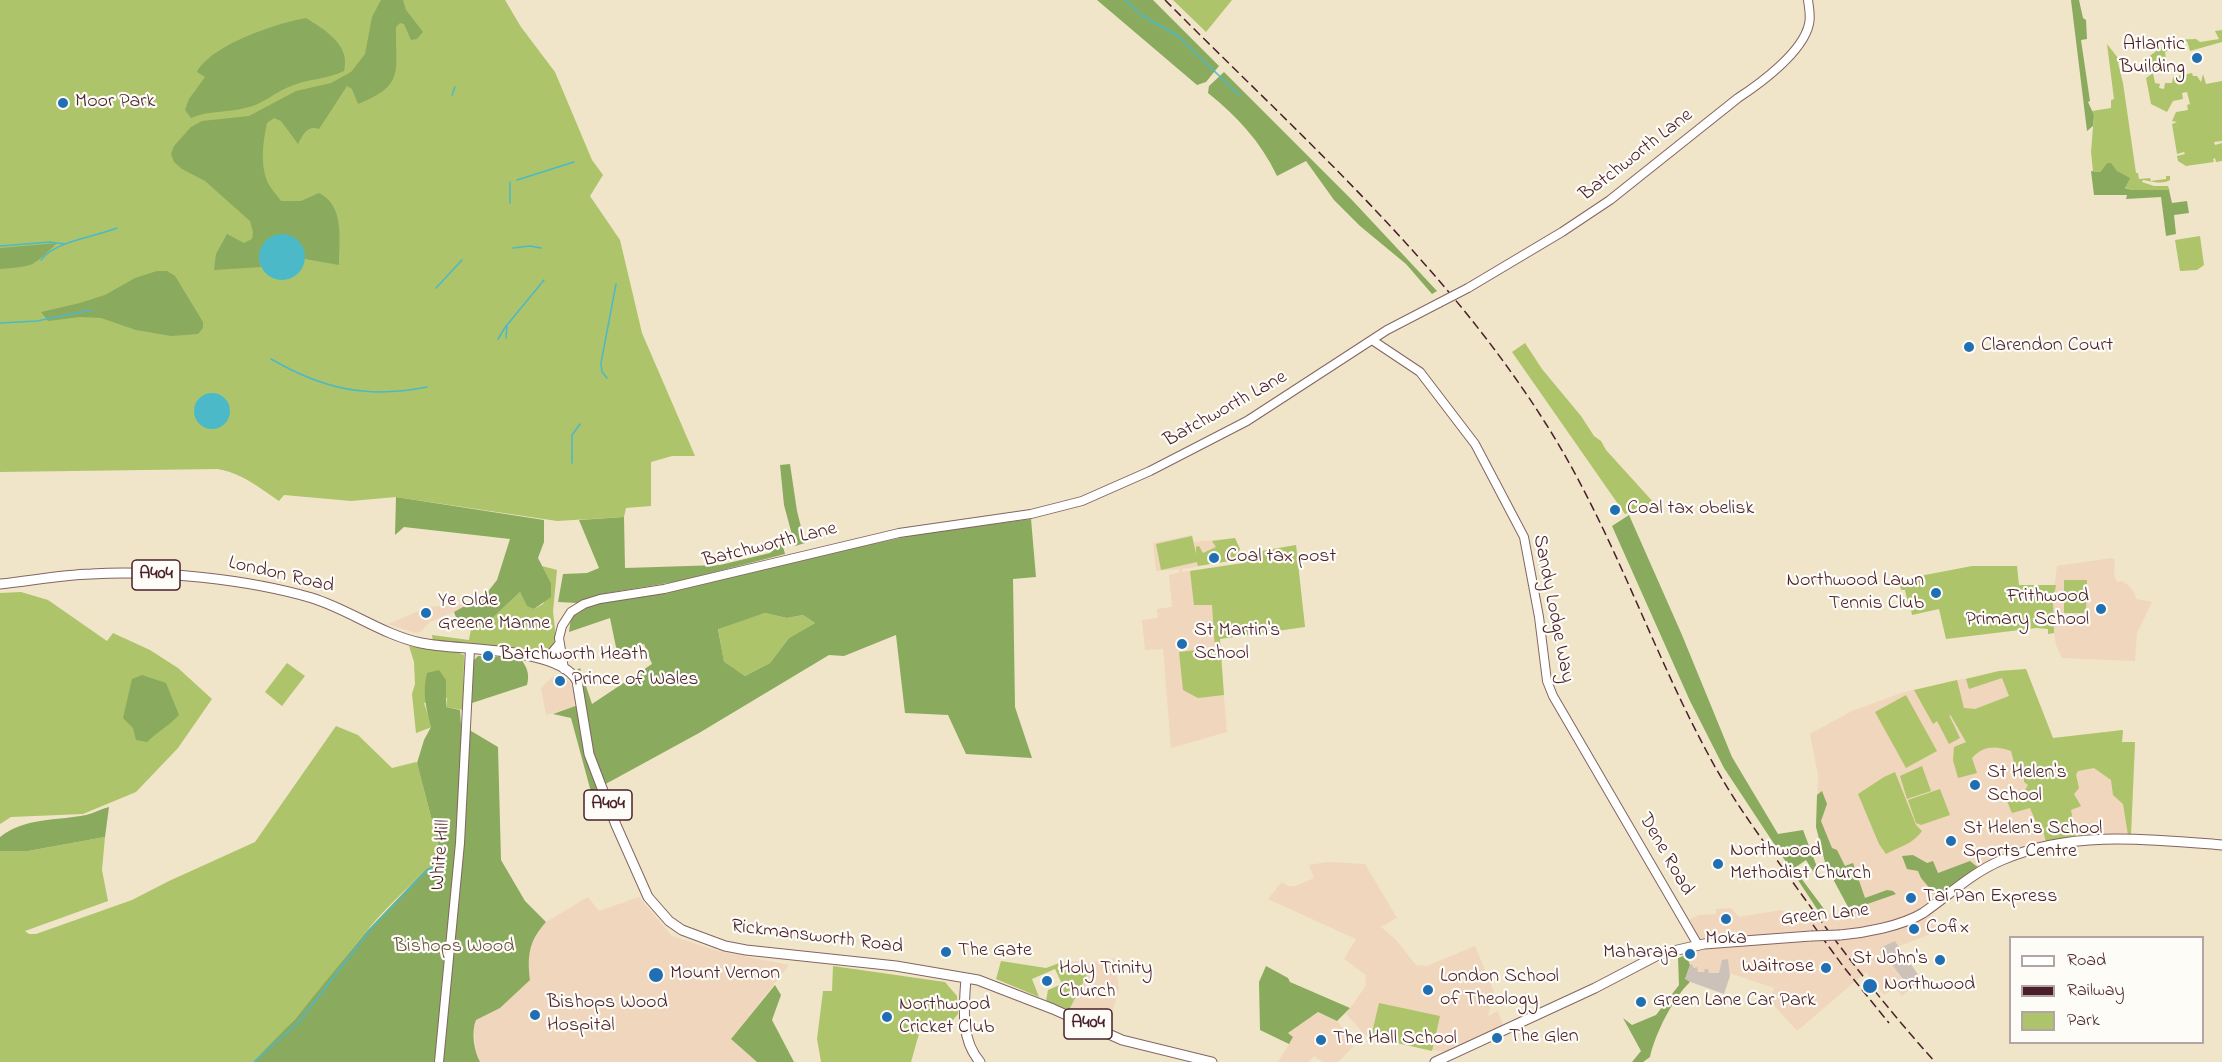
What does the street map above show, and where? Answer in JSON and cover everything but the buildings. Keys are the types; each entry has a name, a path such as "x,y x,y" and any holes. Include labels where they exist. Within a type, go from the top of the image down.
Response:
{"main road":[{"name":"London Road","path":"0,584 92,574 203,577 310,598 339,608 408,639 428,644 524,654 546,660"},
{"name":"A404","path":"546,660 564,669"},
{"name":"Rickmansworth Road","path":"564,669 573,675 578,685 589,754 616,825 648,897 669,921 696,937 746,950 841,959 948,974 990,983 1122,1040 1212,1062"},
{"name":"Green Lane","path":"1435,1062 1594,988 1660,954 1698,945 1866,932 1915,916 1992,864 2037,848 2079,841 2134,838 2222,845"},
{"path":"948,974 960,988 964,998"},
{"path":"966,978 964,998 966,1041 980,1062"}],"street":[{"name":"Batchworth Lane","path":"564,669 560,644 562,626 571,612 584,604 600,599 664,589 899,533 1030,514 1082,501 1150,471 1247,421 1387,330 1468,288 1610,201 1732,103 1757,86 1800,42 1809,24 1808,0"},
{"name":"Sandy Lodge Way","path":"1372,340 1420,372 1475,444 1526,547 1539,617 1547,681 1560,710 1603,783"},
{"name":"Batchworth Lane","path":"546,660 560,644"},
{"name":"White Hill","path":"439,1062 460,843 470,649"},
{"name":"Dene Road","path":"1603,783 1698,945"}],"shaded area":[{"name":"St Martin's School","path":"1192,535 1194,542 1235,538 1240,549 1236,560 1182,569 1182,572 1243,563 1250,553 1296,545 1305,627 1219,639 1227,732 1171,748 1163,649 1145,650 1142,620 1158,618 1157,609 1172,607 1169,575 1180,572 1179,569 1156,571 1153,543"},
{"name":"Frithwood Primary School","path":"2112,558 2115,560 2114,575 2117,582 2122,581 2129,586 2136,599 2152,602 2137,633 2135,661 2062,658 2056,645 2053,626 2057,566"},
{"path":"467,604 461,609 430,622 420,632 415,633 388,624 428,607"},
{"name":"St Helen's School","path":"2026,669 2053,738 2123,730 2122,742 2135,742 2131,835 1996,858 1926,910 1941,930 1899,946 1895,941 1898,974 1910,989 1902,996 1895,988 1884,995 1866,972 1797,1031 1770,1001 1774,988 1730,973 1728,959 1719,973 1708,973 1705,969 1705,973 1698,972 1692,964 1683,966 1681,948 1700,940 1689,920 1699,915 1716,914 1716,909 1731,908 1739,917 1781,910 1798,920 1843,912 1868,903 1826,866 1816,827 1818,775 1810,734 1852,711 1904,692 1999,671"},
{"path":"562,673 574,692 574,707 546,715 541,688 551,678"},
{"name":"London School of Theology","path":"1328,862 1365,864 1397,918 1381,927 1396,940 1416,965 1427,966 1475,946 1494,992 1488,1016 1498,1011 1503,1026 1446,1052 1369,1039 1346,1014 1365,987 1366,975 1344,959 1356,939 1268,899 1282,882 1288,886 1296,886 1314,878 1309,865"},
{"name":"Mount Vernon","path":"588,897 599,911 639,897 672,936 718,951 789,965 731,1039 757,1062 480,1062 476,1055 474,1030 476,1020 500,1008 530,980 527,957 536,934 546,922"},
{"path":"1895,941 1921,979 1910,989 1880,948"},
{"path":"1114,958 1119,988 1107,1024 1089,1021 1068,1012 1088,974 1064,971 1064,961 1093,962"},
{"path":"1728,959 1730,976 1724,994 1685,980 1692,964 1694,968 1697,967 1698,972 1708,969 1709,973 1719,973 1722,960"},
{"name":"The Hall School","path":"1318,1012 1337,1021 1354,1046 1338,1062 1323,1062 1314,1056 1309,1062 1278,1062 1293,1037 1288,1033"}],"green space":[{"path":"0,0 505,0 521,27 555,72 592,160 603,175 590,196 620,240 642,333 695,456 672,456 651,462 651,506 626,508 624,517 557,521 396,497 351,501 284,495 279,501 242,477 217,469 0,472"},
{"path":"381,0 403,0 406,10 423,32 417,39 411,40 404,24 400,23 396,27 396,66 391,83 373,97 358,104 352,89 347,86 319,129 308,130 298,144 281,121 274,118 267,123 264,137 265,174 268,184 281,201 301,201 319,193 333,206 339,224 339,265 305,259 304,251 259,260 261,267 214,270 216,254 227,234 244,243 252,239 250,221 205,181 174,162 171,154 174,146 191,127 202,121 249,116 296,91 331,83 351,72 365,54 372,17"},
{"path":"1097,0 1153,0 1219,66 1206,82 1197,85"},
{"path":"1173,0 1232,0 1206,32"},
{"path":"2071,0 2079,0 2083,18 2086,20 2087,39 2081,40 2090,101 2088,102 2094,115 2093,126 2087,131"},
{"path":"306,18 335,39 344,53 344,71 291,86 263,101 238,110 191,118 185,110 189,99 205,77 197,72 205,62 230,44 262,30"},
{"path":"2222,30 2222,42 2190,51 2187,41 2169,46 2170,50 2165,52 2164,68 2145,65 2147,58 2171,40 2196,39 2200,42 2219,39 2215,31"},
{"path":"2107,44 2118,58 2121,56 2124,58 2118,63 2136,173 2139,179 2150,178 2151,181 2166,179 2166,176 2170,176 2170,180 2163,182 2156,182 2143,180 2142,182 2154,186 2168,186 2170,192 2169,190 2132,190 2124,187 2128,177 2107,163 2100,172 2093,171 2091,152 2094,115 2092,111 2111,108 2111,100 2114,99"},
{"path":"1224,72 1352,200 1437,291 1432,294 1406,264 1360,226 1334,200 1306,161 1277,176 1264,152 1247,130 1208,93 1209,86"},
{"path":"2153,73 2155,83 2160,84 2159,88 2164,89 2165,83 2172,83 2173,77 2192,73 2201,82 2203,74 2206,84 2222,81 2222,141 2214,142 2215,145 2222,143 2222,161 2216,162 2215,158 2214,162 2186,166 2178,161 2177,156 2185,154 2184,152 2177,154 2172,124 2177,122 2172,121 2176,112 2188,110 2187,105 2190,104 2187,92 2182,93 2183,99 2173,101 2167,112 2151,104 2146,78"},
{"path":"2107,163 2111,163 2117,171 2130,178 2125,188 2169,190 2172,203 2187,201 2189,213 2174,215 2176,234 2166,236 2161,197 2126,199 2127,195 2094,195 2091,171 2100,172"},
{"path":"2200,236 2204,265 2197,270 2180,271 2175,240"},
{"path":"57,243 32,264 0,269 0,248"},
{"path":"157,271 167,271 175,276 203,322 203,328 198,334 171,336 136,330 101,318 80,317 48,321 41,312 105,295 135,278"},
{"path":"1525,343 1542,369 1581,416 1594,436 1601,441 1606,450 1655,504 1625,514 1512,352"},
{"path":"790,464 797,511 805,543 795,546 784,505 780,465"},
{"path":"396,497 544,520 544,542 538,558 551,583 551,597 534,609 527,606 520,592 485,625 457,620 454,612 486,594 497,580 510,539 404,527 395,535"},
{"path":"1629,515 1732,757 1778,834 1803,830 1820,875 1816,876 1806,860 1796,867 1804,874 1801,878 1827,913 1821,915 1724,768 1690,701 1612,526"},
{"path":"624,517 625,568 720,565 770,553 782,543 785,554 680,581 608,593 577,603 558,602 563,574 587,573 599,568 579,520"},
{"path":"1031,519 1036,577 1013,579 1015,707 1032,758 966,754 948,715 905,713 896,635 844,656 829,655 699,733 591,792 571,718 553,714 584,703 575,671 580,668 592,704 652,664 644,644 617,652 610,618 569,632 571,617 580,610 596,603 942,529","holes":["765,613 787,618 803,615 815,623 789,638 770,663 745,676 724,662 718,629"]},
{"path":"1192,536 1196,554 1196,547 1199,546 1203,553 1216,547 1212,541 1235,538 1240,549 1236,560 1198,566 1197,562 1161,570 1156,544"},
{"path":"1296,545 1305,627 1220,639 1224,695 1198,698 1183,690 1179,652 1215,648 1212,605 1194,605 1190,571 1243,563 1250,553"},
{"path":"542,566 557,570 553,611 556,638 550,651 540,655 433,642 432,635 469,640 472,623 485,625 520,592 527,605 534,609 543,604 551,583"},
{"path":"1972,566 2017,566 2019,585 2056,585 2053,601 2054,633 2048,634 2048,629 2036,628 1946,639 1939,609 1912,615 1905,590 1901,590 1899,580"},
{"path":"2064,580 2087,580 2086,613 2064,613"},
{"path":"21,592 48,600 107,641 113,633 150,650 178,668 212,699 178,748 136,792 83,814 11,817 0,824 0,593"},
{"path":"765,613 787,618 803,615 815,623 789,638 770,663 745,676 724,663 718,628"},
{"path":"409,646 455,651 464,655 463,710 446,707 447,698 424,703 432,727 416,733 412,694 415,684 414,662"},
{"path":"478,656 520,658 527,671 527,685 472,703 473,661"},
{"path":"287,663 305,676 282,706 265,692"},
{"path":"2026,669 2053,738 2123,730 2122,742 2135,742 2131,835 2128,835 2123,804 2113,795 2111,780 2094,768 2078,771 2076,775 2079,788 2074,794 2081,806 2071,810 2076,838 2046,842 2042,826 2038,827 2030,808 2012,813 2007,801 2003,800 2025,790 2028,785 2024,782 2024,767 2015,766 2011,751 1995,748 1981,751 1972,758 1977,773 1958,778 1953,760 1954,747 1966,742 1949,715 1960,738 1949,744 1937,721 1933,724 1914,690 1957,680 1964,708 1975,709 2009,696 2002,678 1969,689 1966,679 1999,671"},
{"name":"Bishops Wood","path":"439,670 446,680 446,707 460,710 461,725 498,747 501,860 525,901 546,922 530,949 530,980 500,1008 476,1020 474,1041 480,1062 253,1062 295,1019 366,932 426,869 436,864 438,844 417,763 424,740 431,727 425,694 427,673"},
{"path":"142,675 166,683 179,715 147,742 136,740 133,728 123,718 132,679"},
{"path":"1906,695 1937,751 1906,768 1875,712"},
{"path":"336,726 358,735 392,768 417,763 438,844 436,864 426,869 379,916 311,1000 253,1062 0,1062 0,851 28,851 105,837 102,870 108,901 25,931 29,934 36,934 132,900 255,842"},
{"path":"1922,766 1931,791 1907,799 1900,776"},
{"path":"1895,772 1916,825 1922,831 1910,842 1886,854 1879,844 1858,794"},
{"path":"1940,789 1950,815 1921,825 1916,823 1908,800"},
{"path":"1822,791 1827,804 1821,821 1832,848 1837,850 1845,866 1853,863 1865,898 1887,890 1896,894 1853,909 1856,917 1854,918 1826,866 1816,827 1817,795"},
{"path":"109,807 105,837 28,851 0,851 0,837 20,826 86,815"},
{"path":"1913,855 1927,863 1933,861 1938,873 1970,861 1980,869 1938,898 1918,871 1907,869 1902,856"},
{"path":"1686,955 1690,965 1685,979 1690,982 1677,997 1666,1017 1650,1057 1643,1062 1632,1062 1641,1051 1623,1018 1632,1025 1656,1015 1679,985 1678,958"},
{"path":"1001,961 1046,968 1062,962 1062,970 1088,973 1068,1012 1046,1001 1048,990 1062,984 1055,969 1032,979 1039,997 996,979"},
{"name":"Northwood Cricket Club","path":"833,966 945,982 957,996 958,1014 953,1020 922,1023 911,1062 821,1062 817,1039 823,991 832,991"},
{"path":"1266,966 1288,978 1290,982 1350,1008 1337,1021 1318,1012 1288,1033 1293,1037 1289,1044 1260,1030 1259,982"},
{"path":"775,985 781,995 772,1020 794,1062 757,1062 731,1039"},
{"path":"1379,1003 1440,1016 1432,1051 1371,1037"}],"water":[{"path":"282,234 298,241 305,257 298,273 282,280 266,273 259,257 266,241"},
{"path":"212,393 225,398 230,411 225,424 212,429 199,424 194,411 199,398"}],"waterway":[{"path":"1125,0 1143,16 1178,36 1240,96"},
{"path":"452,95 455,87"},
{"path":"517,180 574,162"},
{"path":"510,182 510,203"},
{"path":"41,260 65,244 117,228"},
{"path":"0,246 50,242 65,244"},
{"path":"513,248 530,246 541,248"},
{"path":"436,288 462,260"},
{"path":"506,338 507,325 544,280"},
{"path":"607,378 602,372 601,363 616,284"},
{"path":"0,323 37,321 92,310"},
{"path":"498,339 506,326"},
{"path":"271,359 309,378 346,389 385,392 427,387"},
{"path":"572,463 572,435 580,424"},
{"path":"254,1062 298,1023 371,929 426,871 436,866"}],"railway":[{"path":"1165,0 1368,202 1462,308 1506,365 1546,424 1591,504 1686,711 1725,784 1840,946 1935,1062"},
{"path":"1805,914 1889,1023"}],"place":[{"name":"Atlantic Building","path":"2197,58"},
{"name":"Moor Park","path":"63,103"},
{"name":"Clarendon Court","path":"1969,347"},
{"name":"Coal tax obelisk","path":"1615,510"},
{"name":"Coal tax post","path":"1214,558"},
{"name":"Northwood Lawn Tennis Club","path":"1936,593"},
{"name":"Frithwood Primary School","path":"2101,609"},
{"name":"Ye Olde Greene Manne","path":"426,613"},
{"name":"St Martin's School","path":"1182,644"},
{"name":"Batchworth Heath","path":"488,656"},
{"name":"Prince of Wales","path":"560,681"},
{"name":"St Helen's School","path":"1975,785"},
{"name":"St Helen's School Sports Centre","path":"1951,841"},
{"name":"Northwood Methodist Church","path":"1718,864"},
{"name":"Tai Pan Express","path":"1911,898"},
{"name":"Moka","path":"1726,919"},
{"name":"Cofix","path":"1914,929"},
{"name":"The Gate","path":"946,952"},
{"name":"Maharaja","path":"1690,954"},
{"name":"St John's","path":"1940,960"},
{"name":"Waitrose","path":"1826,968"},
{"name":"Mount Vernon","path":"656,975"},
{"name":"Holy Trinity Church","path":"1047,981"},
{"name":"Northwood","path":"1870,986"},
{"name":"London School of Theology","path":"1428,990"},
{"name":"Green Lane Car Park","path":"1641,1002"},
{"name":"Bishops Wood Hospital","path":"535,1015"},
{"name":"Northwood Cricket Club","path":"887,1017"},
{"name":"The Glen","path":"1497,1038"},
{"name":"The Hall School","path":"1321,1040"}]}
